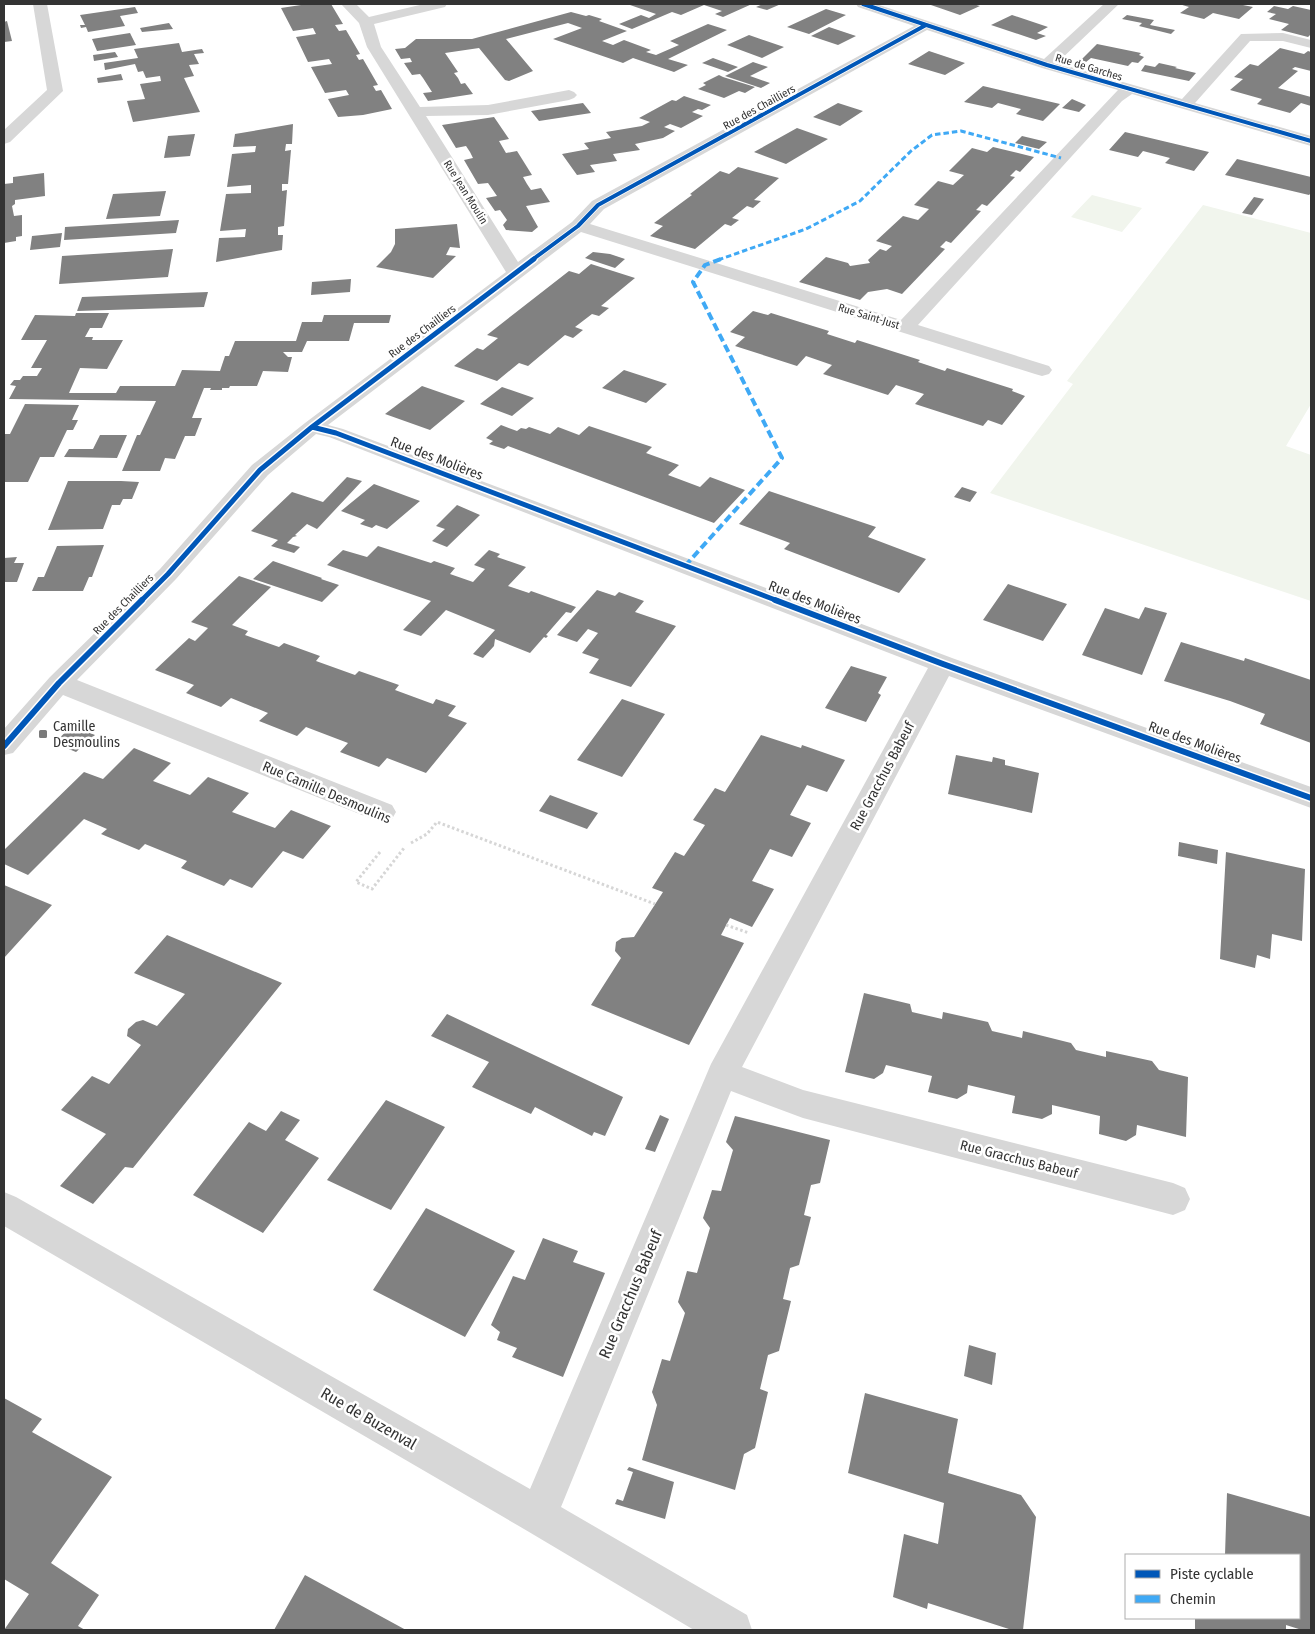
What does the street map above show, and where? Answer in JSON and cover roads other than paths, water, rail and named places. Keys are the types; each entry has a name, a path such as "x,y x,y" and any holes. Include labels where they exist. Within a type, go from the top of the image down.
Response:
{"street":[{"path":"4,139 56,91 40,4"},
{"name":"Rue Jean Moulin","path":"348,4 366,22 374,47 516,273"},
{"path":"366,22 440,4"},
{"path":"1047,65 1112,4"},
{"name":"Rue de Garches","path":"869,5 1047,65 1128,90 1311,141"},
{"name":"Rue des Chailliers","path":"4,746 59,683 168,574 260,470 312,427 578,226 598,205 783,106 926,25"},
{"path":"1185,105 1246,37 1283,37 1311,44"},
{"name":"Rue Saint-Just","path":"578,226 905,327 1117,98 1128,90"},
{"path":"415,112 488,110 569,96"},
{"path":"905,327 1042,370"},
{"name":"Rue des Molières","path":"312,427 336,433 943,664 1311,798"},
{"name":"Rue Gracchus Babeuf","path":"538,1515 722,1074 943,664"},
{"name":"Rue Camille Desmoulins","path":"59,683 382,812"},
{"name":"Rue Gracchus Babeuf","path":"722,1074 803,1104 1173,1199"},
{"name":"Rue de Buzenval","path":"4,1208 538,1515 732,1630"}],"place":[{"name":"Camille Desmoulins","path":"43,734"}]}
